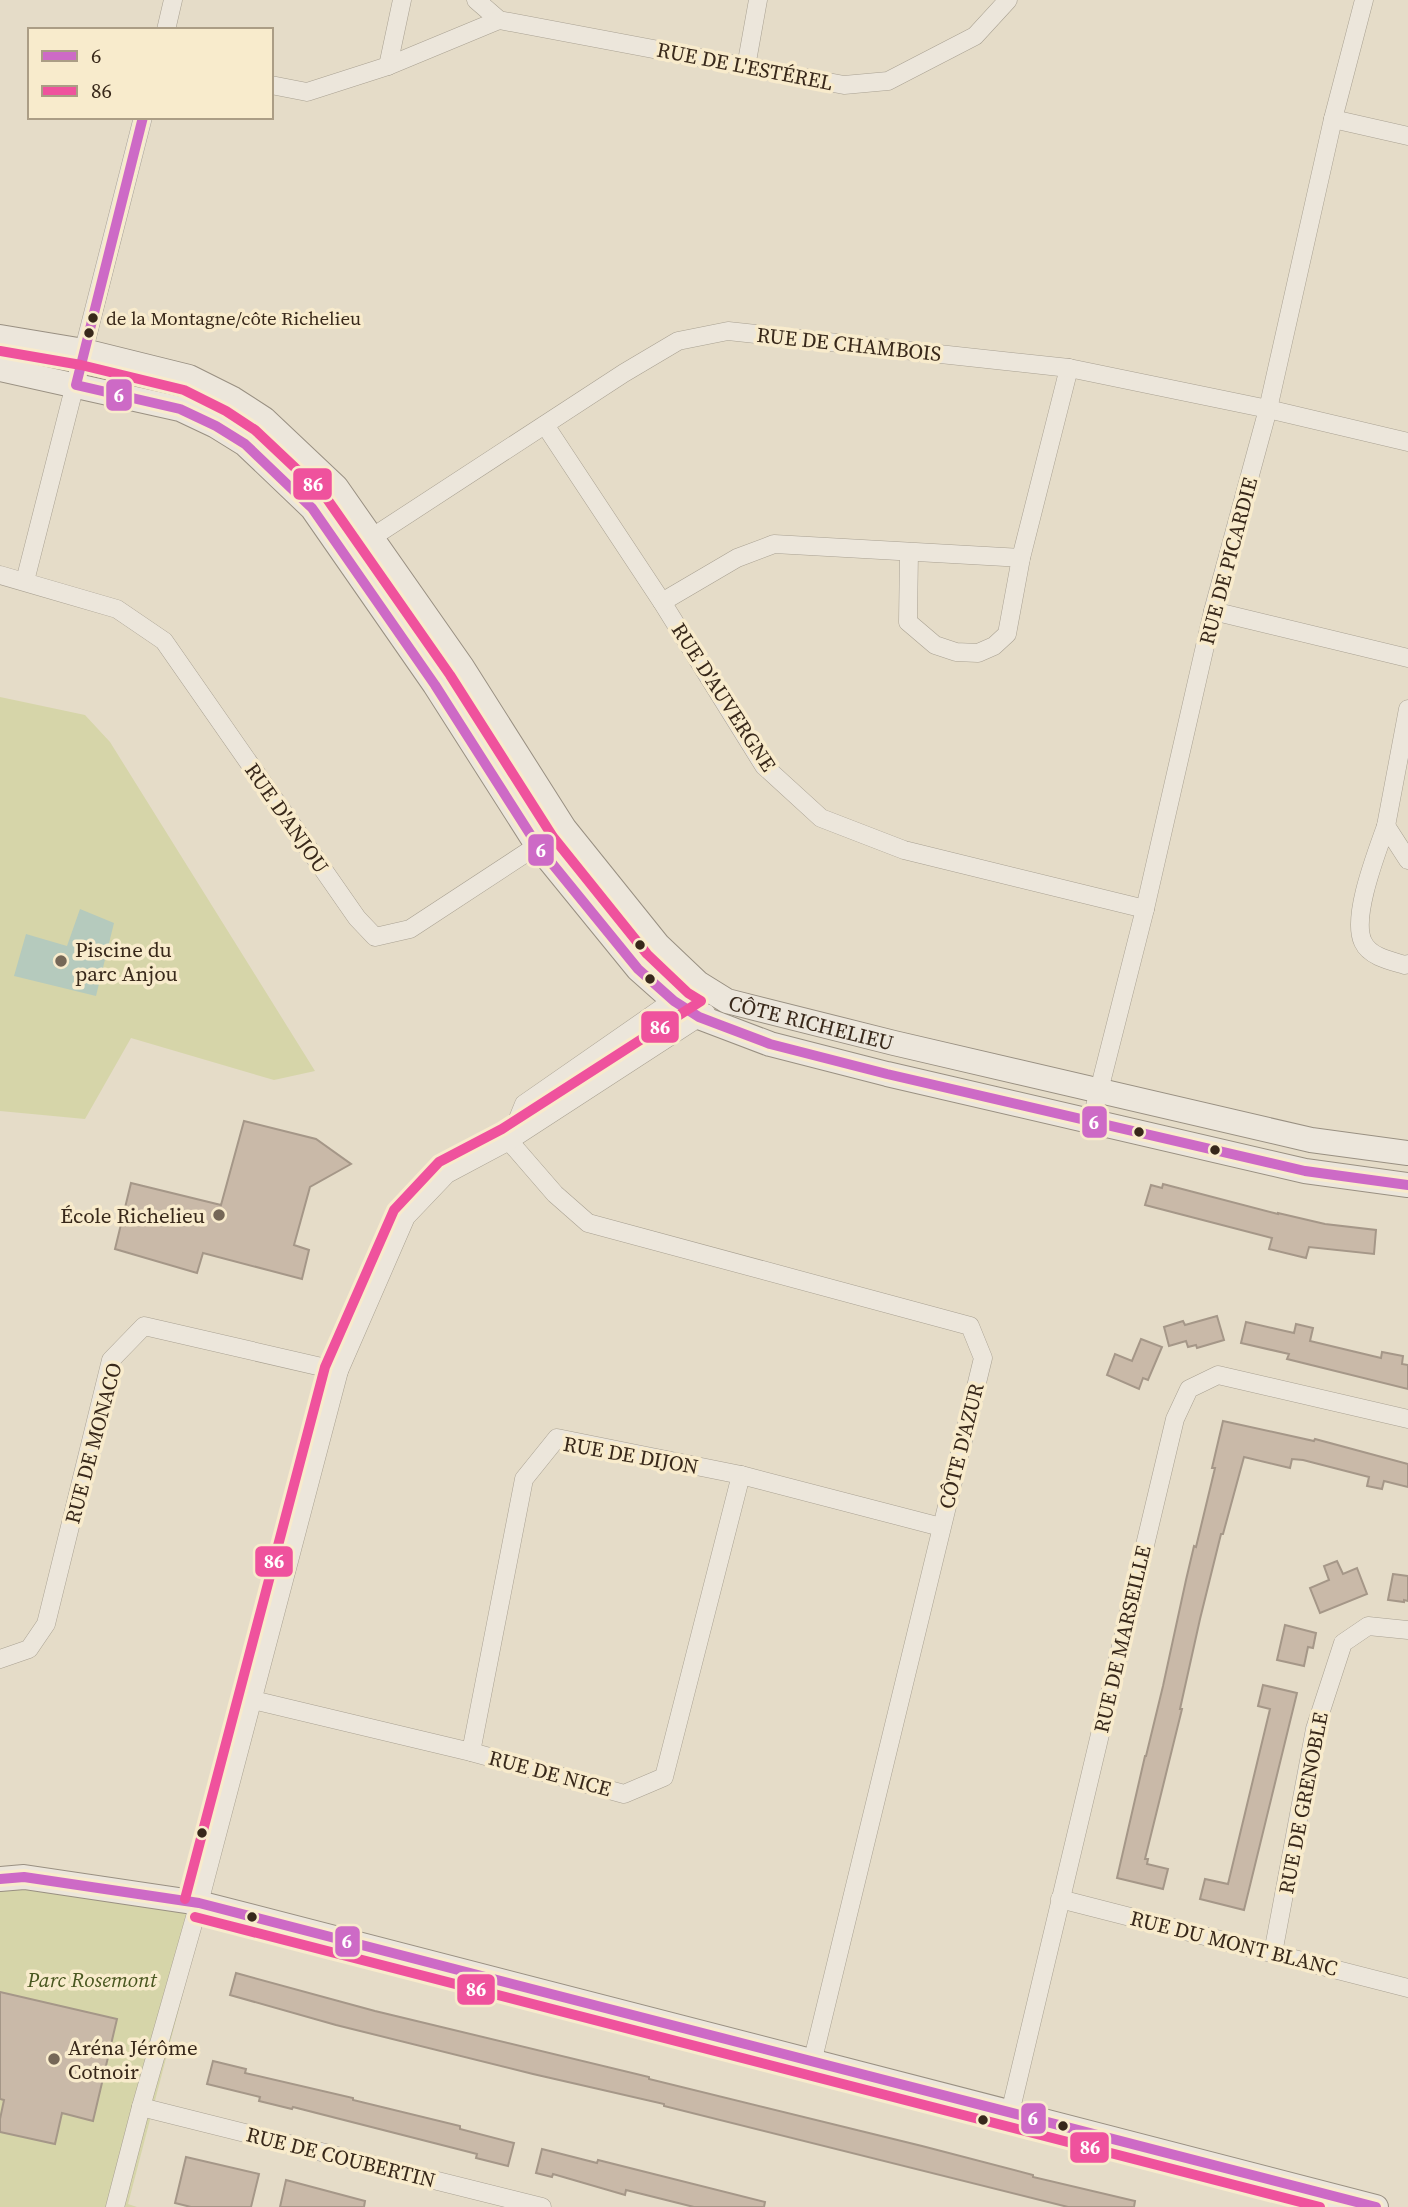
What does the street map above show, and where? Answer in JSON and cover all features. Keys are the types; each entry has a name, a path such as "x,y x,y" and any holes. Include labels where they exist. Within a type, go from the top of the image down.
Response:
{"street":[{"path":"166,28 173,0"},
{"path":"388,66 402,0"},
{"path":"273,85 307,92 388,66 499,20 476,0"},
{"path":"746,67 758,0"},
{"name":"RUE DE L'ESTÉREL","path":"499,20 844,85 888,81 975,36 1008,0"},
{"name":"RUE DE PICARDIE","path":"1091,1122 1145,909 1213,611 1268,409 1333,119 1364,0"},
{"path":"0,575 26,581 142,119"},
{"path":"1333,119 1408,136"},
{"name":"RUE DE CHAMBOIS","path":"345,555 624,373 678,341 728,331 1069,369 1268,409 1408,442"},
{"name":"CÔTE RICHELIEU","path":"0,337 84,351 189,377 233,399 264,419 336,487 462,667 564,828 659,945 698,983 727,1001 894,1043 1311,1140 1408,1153"},
{"name":"CÔTE RICHELIEU","path":"0,369 180,409 245,444 312,508 435,685 537,845 638,970 674,1001 699,1017 770,1044 1091,1122 1305,1171 1408,1185"},
{"path":"909,552 908,622 935,645 956,652 978,653 994,646 1007,634 1021,558 1069,369"},
{"name":"RUE D'AUVERGNE","path":"545,425 662,602 764,766 821,818 904,850 1145,909"},
{"path":"662,602 737,558 774,544 1021,558"},
{"name":"RUE D'ANJOU","path":"26,581 117,609 164,641 357,918 375,937 410,929 564,828"},
{"path":"1213,611 1408,658"},
{"path":"1408,709 1386,826 1369,873 1360,923 1363,943 1377,956 1408,964"},
{"path":"1386,826 1408,860"},
{"path":"509,1141 524,1104 698,983"},
{"path":"115,2207 199,1903 340,1371 406,1217 447,1174 509,1141 727,1001"},
{"name":"CÔTE D'AZUR","path":"509,1141 555,1194 588,1223 970,1325 983,1358 812,2063"},
{"name":"RUE DE MONACO","path":"0,1659 29,1649 46,1624 111,1360 144,1326 340,1371"},
{"name":"RUE DE MARSEILLE","path":"1010,2113 1175,1419 1189,1389 1218,1375 1408,1419"},
{"name":"RUE DE DIJON","path":"471,1752 524,1479 557,1438 741,1475 941,1527"},
{"name":"RUE DE NICE","path":"253,1700 471,1752 624,1794 664,1777 741,1475"},
{"name":"RUE DE GRENOBLE","path":"1273,1953 1315,1728 1343,1643 1368,1626 1408,1630"},
{"path":"0,1879 24,1877 199,1903 1365,2206"},
{"name":"RUE DU MONT BLANC","path":"1060,1899 1408,1988"},
{"name":"RUE DE COUBERTIN","path":"141,2107 542,2207"}],"green space":[{"path":"0,697 85,715 110,742 315,1071 274,1080 131,1038 85,1119 0,1111"},
{"name":"Parc Rosemont","path":"0,1884 206,1905 128,2204 137,2207 0,2207"}],"shaded area":[{"name":"Piscine du parc Anjou","path":"80,909 114,923 96,996 14,976 26,934 67,946"}],"building":[{"name":"École Richelieu","path":"244,1121 316,1139 351,1164 310,1187 294,1245 309,1250 302,1279 203,1253 197,1273 115,1249 131,1183 221,1205"},
{"path":"1163,1184 1278,1214 1325,1224 1376,1230 1374,1254 1309,1247 1306,1258 1269,1249 1272,1238 1145,1205 1151,1185 1162,1188"},
{"path":"1217,1316 1224,1340 1197,1348 1196,1345 1188,1347 1186,1341 1169,1346 1164,1327 1183,1321 1185,1325"},
{"path":"1246,1322 1294,1333 1296,1324 1313,1328 1310,1341 1381,1358 1382,1352 1403,1356 1402,1364 1408,1365 1408,1389 1287,1359 1289,1354 1241,1343"},
{"path":"1141,1339 1162,1347 1148,1380 1143,1378 1139,1389 1107,1375 1115,1354 1132,1361"},
{"path":"1223,1421 1314,1441 1315,1439 1408,1464 1408,1487 1384,1481 1382,1489 1367,1486 1369,1477 1303,1460 1292,1459 1290,1468 1244,1457 1200,1619 1182,1709 1145,1859 1148,1859 1147,1864 1168,1869 1163,1889 1117,1878 1194,1546 1196,1547 1215,1468 1212,1468"},
{"path":"1337,1561 1343,1574 1357,1568 1367,1594 1320,1613 1310,1588 1329,1580 1324,1566"},
{"path":"1393,1574 1408,1576 1408,1601 1388,1600"},
{"path":"1285,1625 1316,1633 1313,1648 1308,1647 1304,1666 1277,1660"},
{"path":"1263,1685 1297,1693 1244,1910 1200,1899 1205,1879 1228,1884 1270,1709 1258,1706"},
{"path":"236,1973 375,2011 649,2077 1135,2201 1134,2207 1068,2207 664,2104 336,2025 230,1995"},
{"name":"Aréna Jérôme Cotnoir","path":"0,1992 117,2019 93,2121 62,2113 55,2144 0,2132 4,2100 0,2099"},
{"path":"213,2061 246,2069 245,2073 353,2098 514,2143 508,2166 476,2158 477,2154 293,2107 292,2109 259,2101 260,2097 207,2084"},
{"path":"542,2149 597,2163 598,2160 765,2202 764,2207 694,2207 626,2190 625,2195 553,2174 552,2177 536,2173"},
{"path":"186,2157 259,2174 251,2207 191,2207 175,2203"},
{"path":"286,2180 365,2201 364,2207 280,2207"}],"transit line":[{"name":"6","path":"142,119 76,385 180,409 216,426 245,444 312,508 435,685 537,845 638,969 674,1001 699,1017 770,1044 887,1074 1305,1171 1408,1185"},
{"name":"86","path":"0,351 81,365 184,390 226,411 255,430 325,496 450,675 553,837 647,954 688,993 701,1001 502,1129 439,1162 394,1210 325,1367 185,1899"},
{"name":"6","path":"0,1879 24,1877 199,1903 1376,2207"},
{"name":"86","path":"195,1917 1320,2207"}],"place":[{"name":"de la Montagne/côte Richelieu","path":"93,318"},
{"name":"Piscine du parc Anjou","path":"61,961"},
{"name":"École Richelieu","path":"219,1215"},
{"name":"Aréna Jérôme Cotnoir","path":"54,2059"}]}
